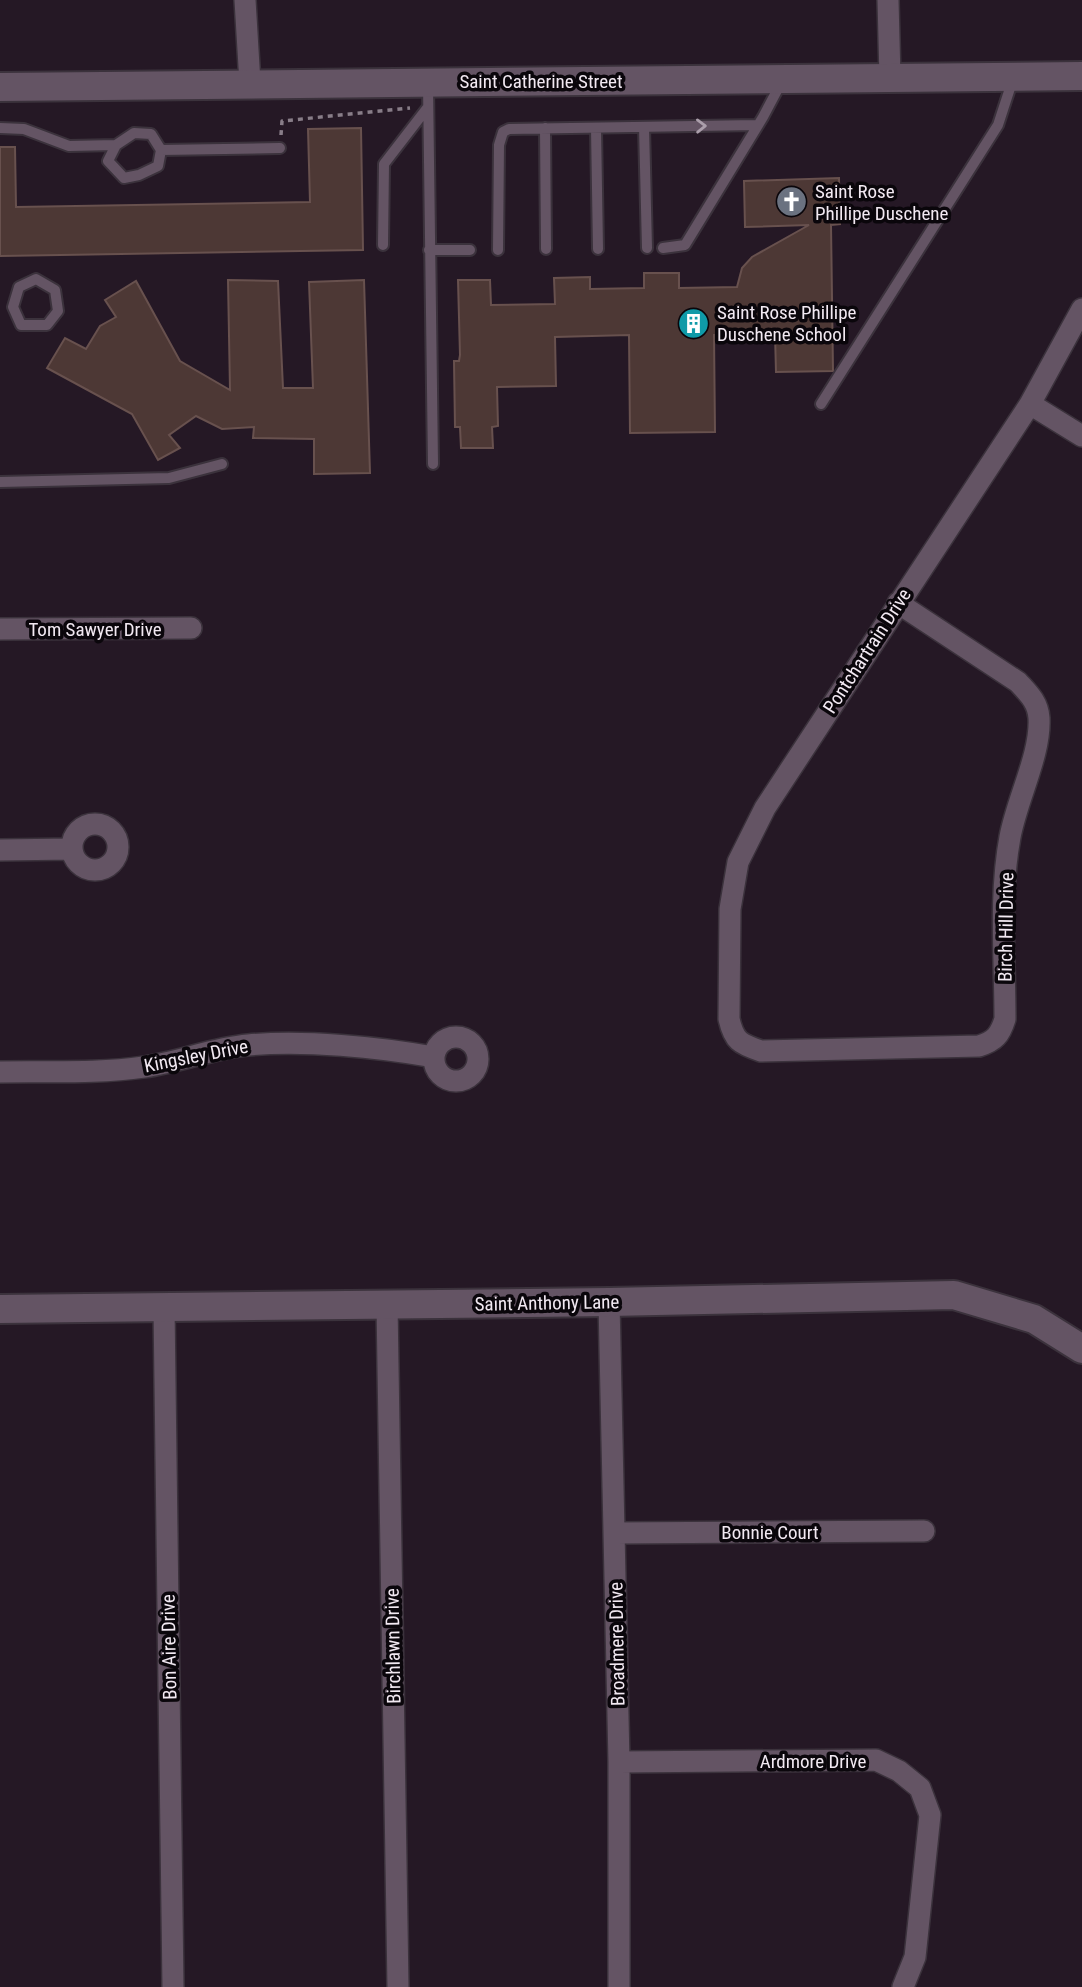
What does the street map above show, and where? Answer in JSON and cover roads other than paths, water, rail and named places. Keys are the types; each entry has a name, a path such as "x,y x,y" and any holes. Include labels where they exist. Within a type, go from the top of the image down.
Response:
{"street":[{"path":"245,0 250,48 250,83"},
{"path":"888,0 890,78"},
{"name":"Saint Catherine Street","path":"0,87 250,83 428,94 783,79 1082,76"},
{"name":"Pontchartrain Drive","path":"729,1018 730,909 738,862 765,808 1030,404 1082,309"},
{"path":"1030,404 1082,436"},
{"name":"Birch Hill Drive","path":"729,1018 733,1035 745,1045 761,1051 979,1046 991,1042 1001,1032 1005,1019 1004,876 1018,803 1039,739 1039,715 1034,699 1018,682 898,603"},
{"name":"Tom Sawyer Drive","path":"0,629 191,628"},
{"path":"0,850 72,849"},
{"name":"Kingsley Drive","path":"0,1072 106,1071 145,1067 247,1045 302,1044 434,1056"},
{"name":"Saint Anthony Lane","path":"0,1308 609,1302 954,1295 1034,1319 1082,1349"},
{"name":"Broadmere Drive","path":"609,1302 615,1533 619,1987"},
{"name":"Birchlawn Drive","path":"387,1304 398,1987"},
{"name":"Bon Aire Drive","path":"164,1307 173,1987"},
{"name":"Bonnie Court","path":"615,1533 924,1531"},
{"name":"Ardmore Drive","path":"618,1762 876,1760 899,1771 920,1788 930,1815 915,1957 903,1987"}],"lane":[{"path":"821,404 998,125 1014,77"},
{"path":"663,248 685,245 783,79"},
{"path":"383,246 384,164 428,94"},
{"path":"428,94 433,464"},
{"path":"498,250 499,138 503,131 757,125"},
{"path":"644,127 647,248"},
{"path":"0,128 23,128 69,146 116,145"},
{"path":"545,128 546,249"},
{"path":"596,128 598,249"},
{"path":"134,133 151,134 161,150 158,166 139,175 124,178 108,160 116,145 134,133"},
{"path":"161,150 280,148"},
{"path":"429,250 470,250"},
{"path":"36,279 55,290 58,311 47,325 21,325 13,307 19,287 36,279"},
{"path":"0,307 13,307"},
{"path":"0,482 169,478 222,464"}],"place":[{"name":"Saint Rose Phillipe Duschene","path":"792,202"},
{"name":"Saint Rose Phillipe Duschene School","path":"694,323"}]}
